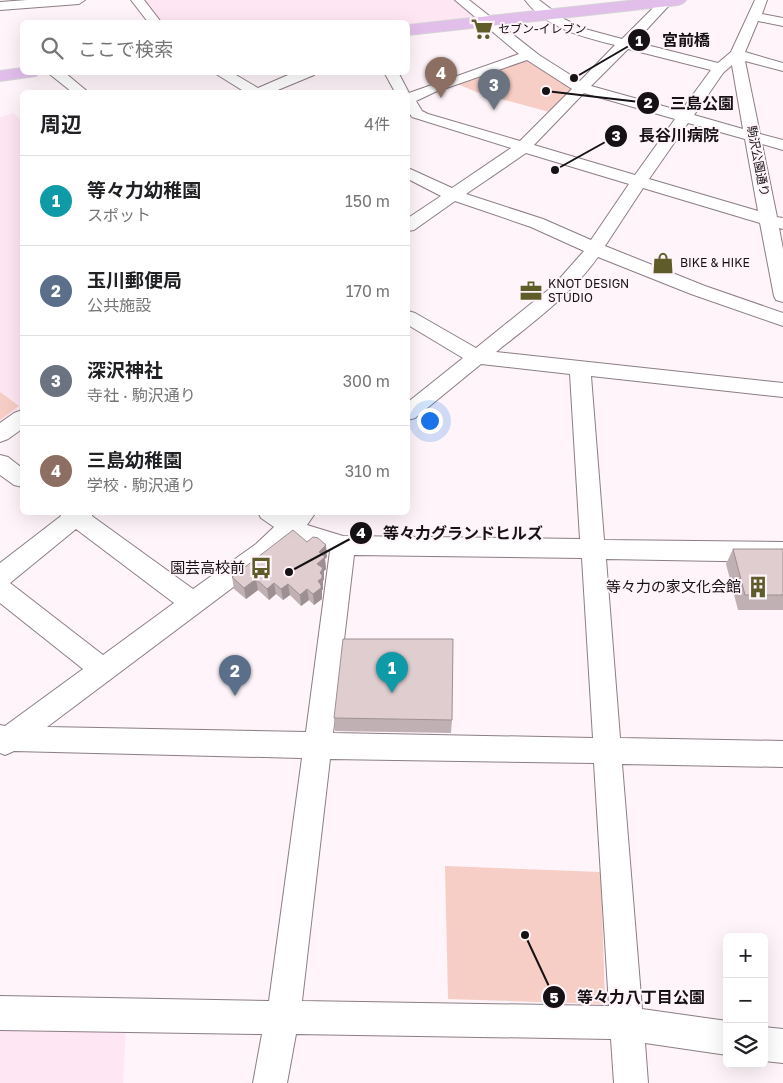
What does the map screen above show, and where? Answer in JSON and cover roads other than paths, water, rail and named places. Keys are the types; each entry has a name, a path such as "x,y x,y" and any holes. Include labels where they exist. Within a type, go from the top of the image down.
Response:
{"main road":[{"path":"410,30 671,0"},
{"path":"0,76 20,73"}],"street":[{"path":"0,6 41,1 79,0"},
{"path":"137,0 153,20"},
{"path":"461,0 495,20 584,84"},
{"path":"476,0 528,55 556,74 687,115 753,133 783,145"},
{"path":"531,0 559,22 580,32 720,68"},
{"path":"410,225 523,147 624,44 671,0"},
{"path":"410,411 564,286 595,249 640,180 720,68 737,54 761,0"},
{"path":"41,1 43,17"},
{"path":"754,16 783,22"},
{"path":"737,54 783,67"},
{"name":"駒沢公園通り","path":"737,54 753,133 776,221 783,296"},
{"path":"410,99 430,89 528,55"},
{"path":"58,75 78,90"},
{"path":"225,75 252,90"},
{"path":"266,90 301,75"},
{"path":"393,75 401,90"},
{"path":"410,103 417,114 423,117 776,221"},
{"path":"753,133 783,137"},
{"path":"410,174 453,195 537,223 595,249 698,290 783,320"},
{"path":"410,318 476,357 783,390"},
{"path":"580,368 631,1083"},
{"path":"0,434 20,419"},
{"path":"0,462 20,477"},
{"path":"0,577 75,515"},
{"path":"77,515 194,603"},
{"path":"280,515 298,520"},
{"path":"298,520 301,533 343,544 783,552"},
{"path":"3,741 194,603 264,550 298,520"},
{"path":"270,1083 283,1018 343,544"},
{"path":"0,589 103,670"},
{"path":"3,741 783,754"},
{"path":"0,1013 626,1023 723,1037"},
{"path":"768,1044 783,1046"}],"place":[{"name":"セブン-イレブン","path":"482,29"},
{"name":"宮前橋","path":"574,78"},
{"name":"三島公園","path":"546,91"},
{"name":"三島幼稚園","path":"441,98"},
{"name":"深沢神社","path":"494,110"},
{"name":"長谷川病院","path":"555,170"},
{"name":"BIKE & HIKE","path":"663,263"},
{"name":"KNOT DESIGN STUDIO","path":"531,291"},
{"name":"園芸高校前","path":"261,568"},
{"name":"等々力グランドヒルズ","path":"289,572"},
{"name":"等々力の家文化会館","path":"758,587"},
{"name":"等々力幼稚園","path":"392,693"},
{"name":"玉川郵便局","path":"235,696"},
{"name":"等々力八丁目公園","path":"525,935"}]}
